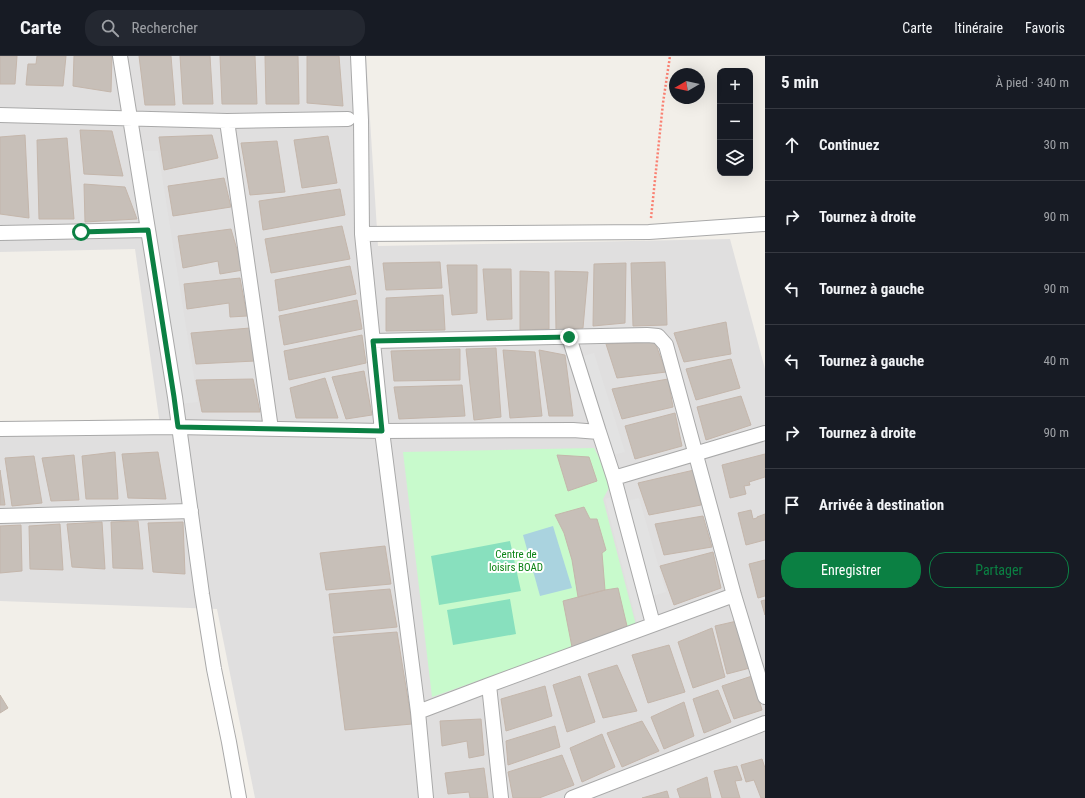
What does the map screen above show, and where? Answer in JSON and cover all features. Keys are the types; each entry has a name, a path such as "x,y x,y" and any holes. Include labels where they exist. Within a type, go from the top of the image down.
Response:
{"street":[{"path":"120,56 174,397 202,594 213,662 239,798"},
{"path":"358,56 361,120 362,234 382,431 418,712 426,798"},
{"path":"0,115 227,121 348,119"},
{"path":"227,121 271,429"},
{"path":"362,234 649,232 765,224"},
{"path":"0,233 148,230"},
{"path":"373,341 658,336 666,345 734,595 765,697"},
{"path":"569,337 614,478 653,624"},
{"path":"0,429 178,427 382,431 573,430 599,432"},
{"path":"614,478 696,455 765,433"},
{"path":"0,516 190,510"},
{"path":"418,712 489,684 734,595"},
{"path":"489,684 501,798"},
{"path":"572,798 765,723"}],"path":[{"path":"649,232 663,104 670,56"}],"shaded area":[{"path":"0,56 366,56 378,246 730,239 765,369 765,798 255,798 217,609 0,601 0,435 161,432 135,249 0,252"},
{"path":"140,151 158,151 198,402 180,404"},
{"path":"594,353 625,452 610,456 580,357"},
{"path":"615,496 648,620 637,624 605,499"},
{"path":"639,498 666,592 649,597 623,502"}],"green space":[{"name":"Centre de loisirs BOAD","path":"594,448 612,482 603,499 636,625 432,697 403,452"},
{"path":"510,541 521,591 439,605 431,556"},
{"path":"510,599 516,634 453,645 447,610"}],"water":[{"path":"553,526 572,588 540,596 523,535"}],"building":[{"path":"0,56 17,56 15,84 0,84"},
{"path":"37,56 66,56 63,86 26,85 28,64 36,64"},
{"path":"74,56 112,56 111,92 73,86"},
{"path":"139,56 171,56 175,105 145,105"},
{"path":"180,56 210,56 213,104 183,104"},
{"path":"220,56 255,56 257,104 222,104"},
{"path":"265,56 298,56 299,104 266,104"},
{"path":"307,56 339,56 343,106 307,103"},
{"path":"80,130 112,131 123,176 84,174"},
{"path":"25,135 29,218 0,214 0,137"},
{"path":"212,135 218,158 164,170 159,137"},
{"path":"328,136 337,183 302,188 294,140"},
{"path":"67,138 74,219 39,219 37,140"},
{"path":"277,141 285,192 250,195 241,143"},
{"path":"224,178 231,207 173,216 168,186"},
{"path":"84,184 125,187 137,219 85,222"},
{"path":"340,189 345,215 263,230 259,201"},
{"path":"342,226 350,259 271,273 265,239"},
{"path":"231,229 243,270 220,274 218,261 183,268 178,236"},
{"path":"440,262 442,288 386,290 383,263"},
{"path":"665,262 667,325 633,326 631,263"},
{"path":"626,263 625,323 593,326 594,264"},
{"path":"447,265 477,265 477,313 452,315"},
{"path":"350,266 356,294 279,311 275,280"},
{"path":"483,269 511,269 512,319 487,320"},
{"path":"520,271 549,272 549,329 520,330"},
{"path":"555,271 588,272 583,328 556,330"},
{"path":"240,278 247,316 230,317 229,303 187,309 184,284"},
{"path":"443,295 445,330 386,331 386,298"},
{"path":"357,300 362,329 284,345 279,316"},
{"path":"726,322 731,354 684,362 674,333"},
{"path":"250,328 255,361 196,364 191,333"},
{"path":"362,335 366,363 289,380 284,351"},
{"path":"655,342 666,372 617,378 606,344"},
{"path":"496,348 501,417 474,420 466,349"},
{"path":"460,349 460,380 394,381 391,351"},
{"path":"503,350 535,352 542,416 510,418"},
{"path":"539,350 565,355 573,416 549,416"},
{"path":"731,359 740,388 696,400 686,369"},
{"path":"364,371 372,415 346,419 332,377"},
{"path":"325,378 338,418 296,418 290,388"},
{"path":"253,379 260,412 202,412 196,380"},
{"path":"668,379 673,407 622,419 612,389"},
{"path":"462,385 465,416 399,419 394,387"},
{"path":"741,396 751,425 706,440 697,407"},
{"path":"675,413 682,446 635,459 625,426"},
{"path":"115,452 118,499 86,499 82,456"},
{"path":"158,452 166,499 128,498 122,454"},
{"path":"765,454 765,477 749,482 750,485 744,486 746,494 730,498 722,465"},
{"path":"74,455 79,500 51,501 42,458"},
{"path":"557,455 589,457 597,481 568,491"},
{"path":"34,456 42,503 12,506 5,458"},
{"path":"0,470 5,505 0,505"},
{"path":"694,470 701,505 649,515 638,483"},
{"path":"584,507 590,519 597,519 606,550 602,553 605,590 578,597 572,560 564,533 555,515"},
{"path":"751,510 753,519 765,514 765,540 746,545 738,513"},
{"path":"703,516 712,547 664,555 655,524"},
{"path":"138,521 143,569 113,568 111,522"},
{"path":"102,522 105,569 72,567 67,524"},
{"path":"183,522 185,574 153,572 148,523"},
{"path":"60,524 63,570 30,569 29,526"},
{"path":"21,525 22,571 0,573 0,526"},
{"path":"385,546 391,584 326,590 320,553"},
{"path":"713,552 721,588 674,605 660,566"},
{"path":"765,560 765,596 758,598 749,564"},
{"path":"618,588 627,626 572,647 563,601"},
{"path":"390,589 397,627 334,633 329,594"},
{"path":"765,600 765,615 761,601"},
{"path":"737,621 750,668 727,674 715,626"},
{"path":"712,628 725,677 693,688 678,642"},
{"path":"397,632 412,724 345,730 333,637"},
{"path":"669,645 685,692 648,703 632,655"},
{"path":"617,665 637,711 603,718 588,674"},
{"path":"580,676 595,722 567,732 553,685"},
{"path":"752,676 762,710 734,719 722,686"},
{"path":"545,686 552,716 506,731 501,699"},
{"path":"718,690 731,722 704,733 693,699"},
{"path":"0,695 8,708 0,713"},
{"path":"684,702 694,736 664,749 651,717"},
{"path":"481,719 484,755 469,758 467,741 442,746 440,721"},
{"path":"642,721 659,751 622,767 607,733"},
{"path":"555,726 560,747 508,765 506,741"},
{"path":"602,734 615,767 582,782 570,748"},
{"path":"562,755 574,785 539,798 513,798 508,772"},
{"path":"762,759 765,768 765,798 761,798 754,780 746,782 741,765"},
{"path":"737,766 742,780 735,781 740,798 722,798 714,771"},
{"path":"484,768 488,798 470,798 469,792 448,794 445,773"},
{"path":"707,777 711,798 680,798 677,789"},
{"path":"667,791 669,798 642,798"}],"route":[{"path":"81,232 148,230 178,427 382,431 373,341 569,337"}]}
